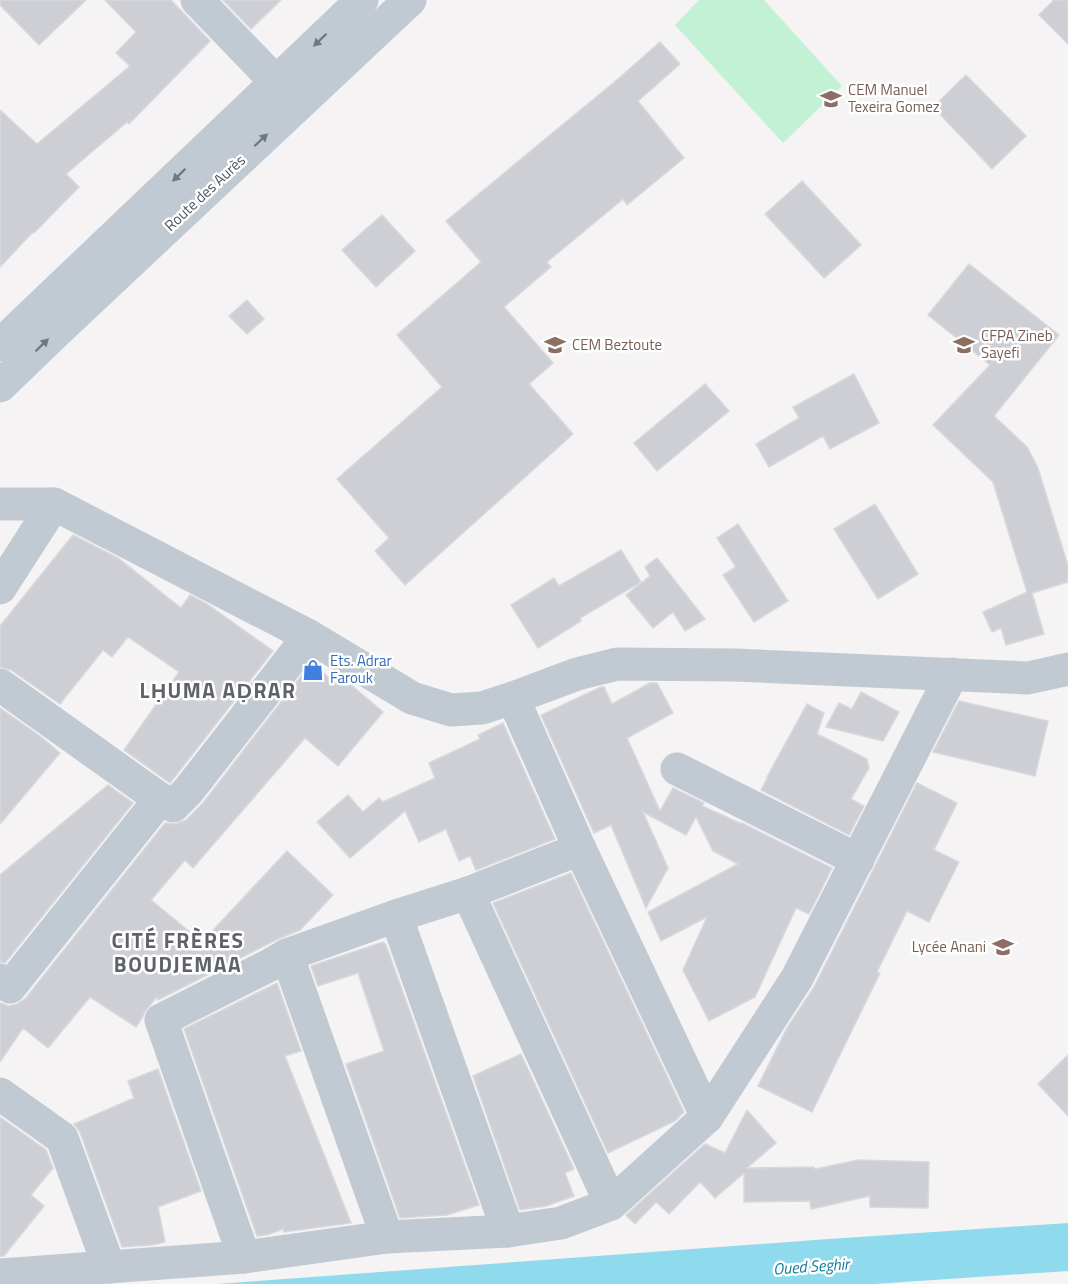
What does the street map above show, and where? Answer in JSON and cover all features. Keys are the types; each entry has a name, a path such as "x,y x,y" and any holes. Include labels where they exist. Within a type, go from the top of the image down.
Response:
{"street":[{"path":"197,0 276,82"},
{"name":"Route des Aurès","path":"0,345 362,0"},
{"name":"Route des Aurès","path":"0,386 410,0"},
{"path":"0,504 54,504 309,636 412,698 451,710 482,708 577,674 617,664 734,665 1028,678 1068,669"},
{"path":"0,588 54,504"},
{"path":"0,685 160,800 173,806 188,791 309,636"},
{"path":"0,1275 244,1257 387,1237 508,1231 561,1223 611,1204 707,1117 797,978 952,674"},
{"path":"513,698 580,849 707,1117"},
{"path":"677,769 858,860"},
{"path":"0,980 10,987 160,800"},
{"path":"244,1257 161,1020 287,955 468,893 580,849"},
{"path":"468,893 611,1204"},
{"path":"396,916 508,1231"},
{"path":"287,955 387,1237"},
{"path":"0,1094 63,1137 109,1266"}],"green space":[{"path":"699,0 764,0 842,86 783,143 675,25"}],"water":[{"name":"Oued Seghir","path":"1068,1223 1068,1271 874,1284 217,1284 815,1240"}],"building":[{"path":"0,0 86,0 39,45 0,5"},
{"path":"105,0 171,0 210,41 129,124 127,122 66,174 79,187 0,267 0,110 37,144 130,66 116,53 136,32"},
{"path":"223,0 281,0 251,29"},
{"path":"1054,0 1068,0 1068,44 1039,15"},
{"path":"660,42 680,64 638,101 684,158 627,205 623,199 547,262 551,267 504,307 553,363 529,384 573,434 405,585 375,551 389,538 337,479 442,387 397,335 481,262 446,221"},
{"path":"966,75 1026,136 992,169 933,107"},
{"path":"802,181 861,245 824,278 765,214"},
{"path":"382,215 415,251 376,287 342,250"},
{"path":"969,264 1059,335 994,416 1027,447 1038,468 1068,566 1068,582 1032,593 1044,634 1006,645 1001,628 992,632 983,612 1027,592 993,482 933,425 990,365 928,315"},
{"path":"247,300 264,319 247,334 229,316"},
{"path":"854,374 879,423 830,449 823,436 769,467 756,444 799,418 793,407"},
{"path":"705,384 729,411 657,471 634,443"},
{"path":"875,504 918,574 878,599 834,529"},
{"path":"738,524 788,601 754,622 723,575 736,567 717,538"},
{"path":"73,535 118,558 181,608 190,595 207,604 273,651 170,783 124,750 179,672 128,637 112,657 103,650 60,704 11,670 0,667 0,626"},
{"path":"621,550 641,582 580,618 581,621 538,648 511,605 554,578 559,586"},
{"path":"657,558 705,619 685,631 673,612 653,628 626,595 650,576 645,567"},
{"path":"311,663 337,684 342,678 344,679 383,712 338,766 305,738 193,868 185,860 151,900 202,942 287,851 333,895 300,930 158,1000 157,997 136,1027 90,997 48,1048 23,1028 0,1062 0,1003 9,1006 25,999 165,823 176,824 186,820 203,803"},
{"path":"650,683 657,683 673,713 627,738 660,811 673,788 704,803 702,806 742,823 832,868 809,914 796,908 755,997 709,1021 683,970 707,917 661,941 648,912 738,864 713,851 696,817 686,835 643,812 668,868 646,908 611,825 594,833 541,715 601,687 604,687 612,704"},
{"path":"861,692 899,712 883,741 826,727 839,703 852,709"},
{"path":"959,701 1048,721 1035,776 933,752"},
{"path":"807,704 824,713 817,734 867,759 869,768 851,799 864,806 849,835 761,790"},
{"path":"0,708 60,753 0,824"},
{"path":"503,723 555,839 476,870 470,856 459,861 446,829 419,842 405,811 350,858 317,822 348,795 363,812 379,798 383,802 435,778 429,763 480,739 478,735"},
{"path":"917,783 957,803 934,850 959,862 929,922 907,911 877,972 880,973 812,1112 758,1086 787,1028 814,987"},
{"path":"108,785 133,803 5,963 0,962 0,875"},
{"path":"571,873 684,1112 675,1121 608,1153 493,903"},
{"path":"383,942 479,1205 447,1215 400,1218 346,1064 384,1051 358,973 318,986 311,966"},
{"path":"277,983 301,1051 285,1056 351,1223 284,1232 283,1229 257,1236 184,1029"},
{"path":"521,1054 574,1169 565,1173 574,1196 546,1206 520,1210 473,1076"},
{"path":"1068,1055 1068,1116 1038,1084"},
{"path":"158,1069 201,1191 158,1207 165,1242 122,1247 80,1132 74,1124 134,1098 128,1081"},
{"path":"747,1110 776,1143 747,1168 814,1167 815,1169 858,1160 929,1162 928,1208 870,1207 870,1196 811,1209 810,1201 744,1202 744,1173 715,1198 700,1182 669,1214 656,1202 635,1224 626,1215 705,1144 725,1153"},
{"path":"0,1117 46,1150 53,1168 31,1195 44,1206 4,1256 0,1256"}],"place":[{"name":"CEM Manuel Texeira Gomez","path":"831,99"},
{"name":"CEM Beztoute","path":"555,345"},
{"name":"CFPA Zineb Sayefi","path":"964,345"},
{"name":"Ets. Adrar Farouk","path":"313,670"},
{"name":"Lycée Anani","path":"1003,947"}],"district":[{"name":"LḤUMA AḌRAR","path":"218,691"},
{"name":"CITÉ FRÈRES BOUDJEMAA","path":"178,953"}]}
